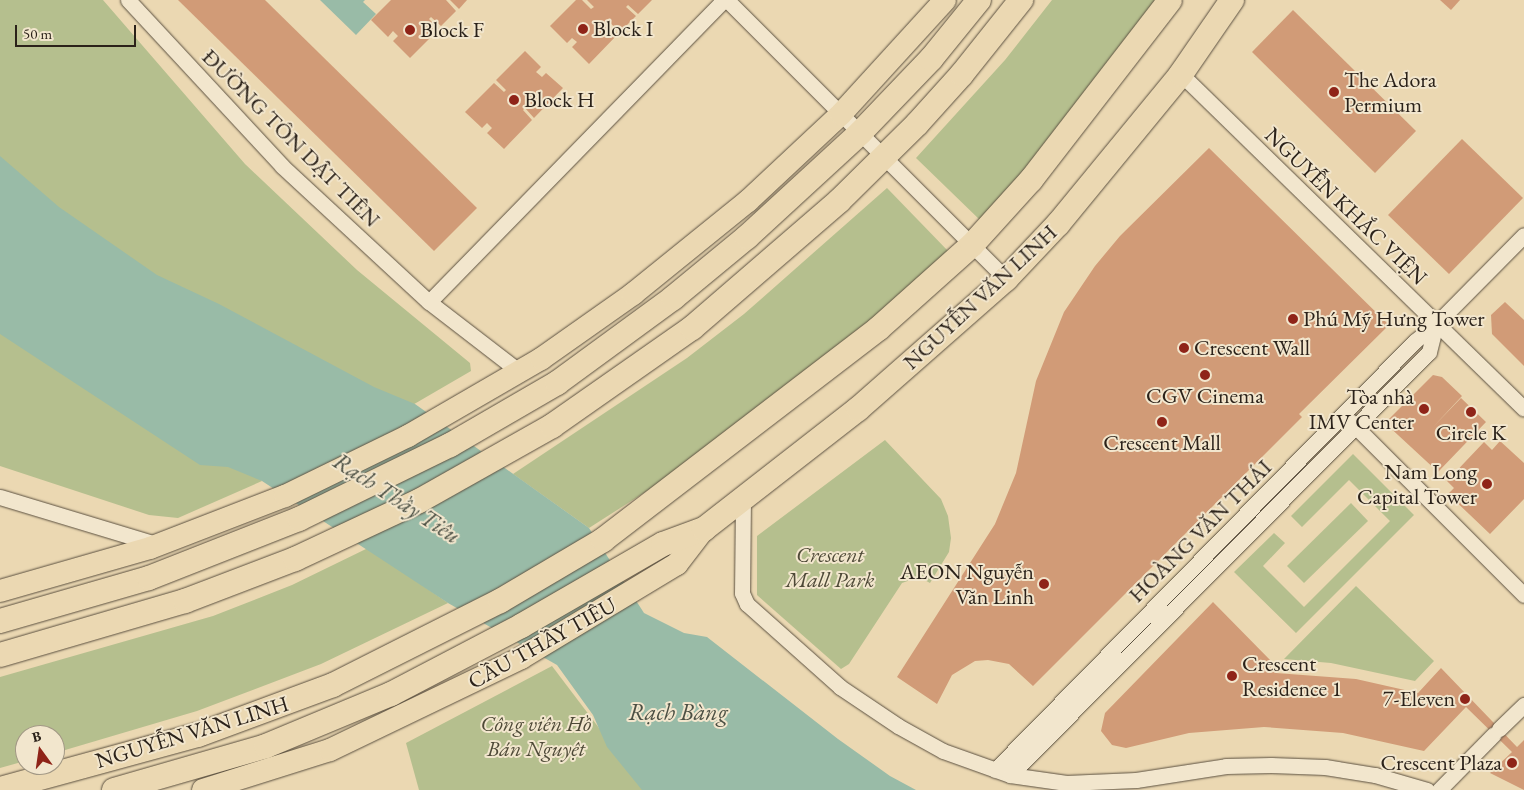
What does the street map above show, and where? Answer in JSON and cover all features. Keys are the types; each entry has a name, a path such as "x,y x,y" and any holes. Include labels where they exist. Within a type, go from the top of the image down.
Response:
{"highway":[{"path":"0,621 141,581 300,519 450,445 528,400 587,362 707,271 860,134 931,59 979,0"},
{"path":"0,655 185,601 240,581 419,501 552,426 712,313 885,158 962,74 1021,0"},
{"name":"NGUYỄN VĂN LINH","path":"0,789 198,736 299,699 380,663 525,586 639,515 878,329 972,245 1031,180 1170,0"},
{"name":"NGUYỄN VĂN LINH","path":"663,544 704,529 743,499 852,413 1006,279 1058,224 1181,74 1232,0"},
{"name":"CẦU THẦY TIÊU","path":"391,694 522,626 663,544"},
{"name":"NGUYỄN VĂN LINH","path":"114,790 266,746 391,694"}],"main road":[{"path":"0,591 159,545 205,528 358,462 515,374 593,324 661,272 748,201 841,114 945,0"},
{"name":"NGUYỄN VĂN LINH","path":"677,564 704,529"},
{"name":"CẦU THẦY TIÊU","path":"203,790 315,756 403,716 556,639 677,564"}],"street":[{"name":"ĐƯỜNG TÔN DẬT TIÊN","path":"130,0 282,166 428,302 515,374"},
{"path":"428,302 725,0 1006,279"},
{"name":"NGUYỄN KHẮC VIỆN","path":"1181,74 1524,409"},
{"name":"HOÀNG VĂN THÁI","path":"995,770 1344,416 1415,341 1436,324 1524,235"},
{"name":"HOÀNG VĂN THÁI","path":"1010,775 1356,428 1429,352 1436,324"},
{"path":"1344,416 1524,595"},
{"path":"0,497 159,545"},
{"path":"743,499 742,593 747,604 861,702 943,751 1010,775 1066,783 1105,782 1226,766 1271,764 1324,767 1375,775 1427,790"},
{"path":"1259,501 1270,513"},
{"path":"1439,790 1524,705"}],"green space":[{"path":"0,0 103,0 245,164 357,270 470,363 471,371 385,421 0,188"},
{"path":"1052,0 1157,0 1085,104 981,221 916,158 1005,60"},
{"path":"887,188 949,252 884,315 664,480 589,528 513,474 687,358 744,314"},
{"path":"0,285 262,481 178,518 149,515 0,466"},
{"name":"Crescent Mall Park","path":"885,440 941,499 948,516 951,538 949,552 930,583 919,577 902,583 849,664 841,669 757,595 757,536"},
{"path":"1353,454 1414,515 1296,633 1234,572 1274,533 1285,543 1263,566 1304,607 1390,521 1349,480 1302,527 1291,516"},
{"path":"1351,503 1368,521 1304,583 1287,566"},
{"path":"368,548 448,603 321,664 197,711 65,750 65,725 15,725 15,764 0,768 0,677 213,616 292,585"},
{"path":"1356,586 1434,661 1415,681 1331,663 1284,659"},
{"name":"Công viên Hồ Bán Nguyệt","path":"552,666 646,790 419,790 406,743"}],"water":[{"path":"320,0 365,0 363,2 376,14 356,35"},
{"name":"Rạch Bàng","path":"0,156 59,207 157,275 219,304 374,387 415,404 589,528 644,613 684,633 707,637 838,739 890,776 916,790 642,790 607,747 593,715 557,665 448,603 262,481 228,467 200,465 0,334"}],"building":[{"path":"178,0 265,0 477,208 434,251"},
{"name":"Block F","path":"391,0 446,0 456,11 441,26 431,17 429,19 439,29 410,58 393,41 398,36 393,31 388,37 371,20"},
{"name":"Block F","path":"450,0 467,0 459,9"},
{"name":"Block I","path":"576,0 582,0 591,9 594,7 587,0 652,0 638,14 628,5 626,7 636,16 620,32 608,21 606,23 618,34 589,64 572,47 577,42 572,38 567,43 550,26"},
{"path":"1440,0 1460,0 1451,10"},
{"name":"The Adora Permium","path":"1293,10 1416,131 1375,173 1252,52"},
{"name":"Block H","path":"525,51 541,67 536,72 542,77 546,73 563,88 534,118 525,108 523,110 532,120 504,149 487,133 492,128 487,123 482,128 465,112 494,83 504,92 506,90 496,80"},
{"path":"1462,139 1523,198 1449,274 1388,215"},
{"name":"Crescent Mall","path":"1209,148 1389,325 1299,414 1302,417 1033,686 1009,664 988,660 975,661 952,675 937,704 897,677 995,524 1016,473 1036,381 1064,312 1095,266 1120,236"},
{"path":"1505,302 1524,320 1524,366 1492,334 1491,315"},
{"path":"1433,375 1442,377 1462,396 1433,427 1461,398 1486,422 1438,472 1385,423"},
{"name":"Nam Long Capital Tower","path":"1500,441 1524,463 1524,499 1490,534 1448,494 1454,488 1447,481 1484,442 1492,450"},
{"name":"Crescent Residence 1","path":"1213,602 1276,666 1276,673 1356,679 1418,693 1441,668 1517,747 1524,740 1524,790 1490,773 1512,752 1466,707 1424,751 1343,733 1264,727 1189,733 1126,748 1112,745 1101,731 1105,713"}],"place":[{"name":"Block I","path":"583,29"},
{"name":"Block F","path":"410,30"},
{"name":"The Adora Permium","path":"1334,92"},
{"name":"Block H","path":"514,100"},
{"name":"Phú Mỹ Hưng Tower","path":"1293,319"},
{"name":"Crescent Wall","path":"1184,348"},
{"name":"CGV Cinema","path":"1205,375"},
{"name":"Tòa nhà IMV Center","path":"1424,409"},
{"name":"Circle K","path":"1471,412"},
{"name":"Crescent Mall","path":"1162,422"},
{"name":"Nam Long Capital Tower","path":"1487,484"},
{"name":"AEON Nguyễn Văn Linh","path":"1044,584"},
{"name":"Crescent Residence 1","path":"1232,676"},
{"name":"7-Eleven","path":"1465,699"},
{"name":"Crescent Plaza","path":"1512,763"}],"water label":[{"name":"Rạch Thầy Tiêu","path":"397,498"}]}
